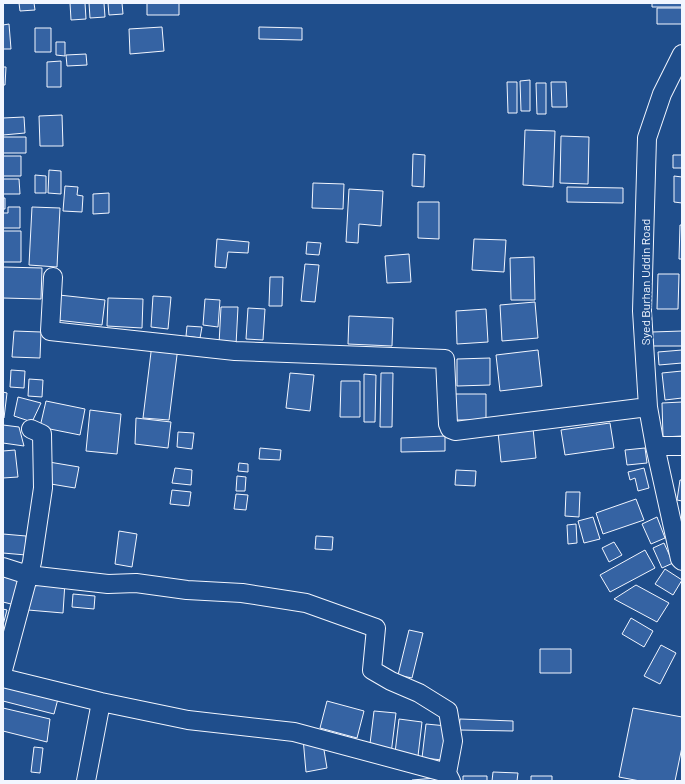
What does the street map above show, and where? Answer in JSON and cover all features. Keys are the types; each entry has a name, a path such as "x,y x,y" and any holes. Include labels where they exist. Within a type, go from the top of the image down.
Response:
{"street":[{"name":"Syed Burhan Uddin Road","path":"680,65 662,94 647,138 642,311 648,407 680,559 682,560"},
{"path":"53,277 50,331 235,351 445,359 448,424 450,429 455,431 648,407"},
{"path":"4,661 32,562 43,488 42,434 31,429"},
{"path":"655,446 682,446"},
{"path":"3,567 28,575 108,584 136,583 187,590 242,593 306,603 376,628 372,670 391,681 418,693 448,711 453,741 449,777 294,732 188,720 101,702 3,678"},
{"path":"86,781 101,702"}],"building":[{"path":"19,3 34,3 35,10 20,11"},
{"path":"70,3 85,3 86,19 71,20"},
{"path":"89,3 104,3 105,17 90,18"},
{"path":"108,3 122,3 123,14 109,15"},
{"path":"147,3 179,3 179,15 147,15"},
{"path":"652,3 682,3 682,7 652,7"},
{"path":"657,8 682,8 682,24 657,24"},
{"path":"9,24 11,49 3,49 3,25"},
{"path":"162,27 164,51 130,54 129,29"},
{"path":"259,27 302,28 302,40 259,39"},
{"path":"35,28 51,28 51,52 35,52"},
{"path":"56,42 65,42 65,56 56,55"},
{"path":"86,54 87,65 67,66 66,55"},
{"path":"61,61 61,87 47,87 47,62"},
{"path":"3,67 6,67 5,85 3,85"},
{"path":"530,80 530,111 521,111 520,81"},
{"path":"507,82 517,82 517,113 508,113"},
{"path":"551,82 566,82 567,107 552,107"},
{"path":"536,83 546,83 546,114 537,114"},
{"path":"62,115 63,146 40,146 39,116"},
{"path":"24,117 25,133 3,135 3,118"},
{"path":"525,130 555,131 553,187 523,185"},
{"path":"561,136 589,137 588,184 560,183"},
{"path":"3,137 26,137 26,153 3,153"},
{"path":"413,154 425,155 424,187 412,186"},
{"path":"673,155 682,155 682,168 673,168"},
{"path":"3,156 21,156 21,176 3,176"},
{"path":"49,170 61,171 61,194 48,193"},
{"path":"35,175 46,176 46,193 35,193"},
{"path":"674,176 682,177 682,203 674,202"},
{"path":"3,179 19,179 20,194 3,194"},
{"path":"313,183 344,184 343,209 312,208"},
{"path":"65,186 78,187 77,195 83,196 82,212 63,211"},
{"path":"567,187 623,188 623,203 567,202"},
{"path":"349,189 383,191 381,226 359,224 358,243 346,242"},
{"path":"109,193 109,213 93,214 93,194"},
{"path":"3,198 5,198 5,209 3,209"},
{"path":"418,202 439,202 439,239 418,238"},
{"path":"8,207 20,207 20,228 3,228 3,213 8,213"},
{"path":"32,207 60,208 57,267 29,265"},
{"path":"680,225 682,225 682,259 679,259"},
{"path":"3,231 21,231 21,262 3,262"},
{"path":"217,239 249,242 248,253 228,252 226,268 215,267"},
{"path":"474,239 506,240 504,272 472,270"},
{"path":"307,242 321,243 319,255 306,254"},
{"path":"409,254 411,282 387,283 385,256"},
{"path":"534,257 535,300 511,300 510,258"},
{"path":"305,264 319,265 315,302 301,301"},
{"path":"3,267 42,268 41,299 3,298"},
{"path":"658,274 679,274 678,309 657,309"},
{"path":"270,277 283,277 282,306 269,306"},
{"path":"59,295 105,300 102,325 56,320"},
{"path":"153,296 171,297 168,329 151,327"},
{"path":"108,298 143,299 142,328 107,326"},
{"path":"205,299 220,300 218,327 203,325"},
{"path":"535,302 538,338 502,341 500,305"},
{"path":"221,307 238,307 236,345 219,344"},
{"path":"248,308 265,309 263,340 246,339"},
{"path":"486,309 488,342 457,344 456,311"},
{"path":"349,316 393,318 392,346 348,344"},
{"path":"187,326 202,327 200,338 186,336"},
{"path":"14,331 41,332 40,358 12,357"},
{"path":"682,331 682,346 652,346 652,332"},
{"path":"152,344 178,347 169,420 143,418"},
{"path":"538,350 542,386 500,391 496,355"},
{"path":"682,350 682,363 659,365 658,352"},
{"path":"490,358 490,385 457,386 457,359"},
{"path":"11,370 25,371 24,388 10,387"},
{"path":"682,371 682,398 665,400 662,373"},
{"path":"290,373 314,375 310,411 286,408"},
{"path":"381,373 393,373 392,427 380,427"},
{"path":"364,374 376,375 375,422 364,422"},
{"path":"29,379 43,380 42,397 28,396"},
{"path":"341,381 360,381 360,417 340,417"},
{"path":"3,392 7,393 4,418 3,418"},
{"path":"452,394 486,394 486,420 452,420"},
{"path":"18,397 41,403 32,422 14,416"},
{"path":"46,401 85,409 80,435 40,427"},
{"path":"682,402 682,436 663,437 662,403"},
{"path":"90,410 121,414 117,454 86,451"},
{"path":"136,418 171,422 168,448 135,444"},
{"path":"610,423 614,448 565,455 561,430"},
{"path":"3,425 19,427 24,446 3,443"},
{"path":"533,428 536,458 501,462 498,432"},
{"path":"178,432 194,433 192,449 177,447"},
{"path":"445,436 445,451 401,452 401,438"},
{"path":"260,448 281,450 280,460 259,459"},
{"path":"645,448 647,463 627,465 625,450"},
{"path":"15,450 18,477 3,478 3,451"},
{"path":"49,462 79,467 75,488 45,483"},
{"path":"239,463 248,464 248,472 238,471"},
{"path":"175,468 192,470 191,485 172,483"},
{"path":"644,468 649,488 638,491 635,478 630,480 628,472"},
{"path":"456,470 476,471 475,486 455,485"},
{"path":"237,476 246,477 245,491 236,491"},
{"path":"680,480 682,480 682,501 677,500"},
{"path":"172,490 191,492 189,506 170,504"},
{"path":"566,492 580,492 579,517 565,516"},
{"path":"236,494 248,495 246,510 234,509"},
{"path":"636,499 644,520 603,534 596,513"},
{"path":"593,517 600,539 584,543 578,521"},
{"path":"657,517 665,538 651,544 642,524"},
{"path":"576,524 577,543 568,544 567,525"},
{"path":"119,531 137,534 132,567 115,564"},
{"path":"3,534 26,536 26,555 3,553"},
{"path":"316,536 333,537 332,550 315,549"},
{"path":"614,542 622,555 609,562 602,548"},
{"path":"664,543 673,563 662,568 653,548"},
{"path":"645,550 655,568 610,592 600,575"},
{"path":"665,569 682,580 673,595 655,584"},
{"path":"3,577 19,580 15,605 3,602"},
{"path":"31,579 65,582 63,613 28,610"},
{"path":"636,585 669,603 657,622 614,599"},
{"path":"73,594 95,596 94,609 72,607"},
{"path":"3,609 7,610 3,625"},
{"path":"631,618 653,631 644,647 622,634"},
{"path":"409,630 423,633 412,678 398,675"},
{"path":"661,645 676,653 660,684 644,676"},
{"path":"540,649 571,649 571,673 540,673"},
{"path":"3,685 59,695 54,714 3,701"},
{"path":"327,701 364,711 357,738 320,728"},
{"path":"3,708 50,719 47,742 3,731"},
{"path":"633,708 682,717 682,747 675,781 640,781 619,777"},
{"path":"374,711 396,713 391,754 369,752"},
{"path":"399,719 422,722 418,756 395,753"},
{"path":"460,719 513,721 513,731 459,730"},
{"path":"426,724 447,726 443,760 422,758"},
{"path":"303,738 323,744 327,768 306,772"},
{"path":"34,747 43,748 40,773 31,772"},
{"path":"493,772 518,773 517,781 492,781"},
{"path":"463,776 487,776 487,781 463,781"},
{"path":"531,776 552,776 552,781 531,781"},
{"path":"436,778 437,781 412,781 412,780"}]}
